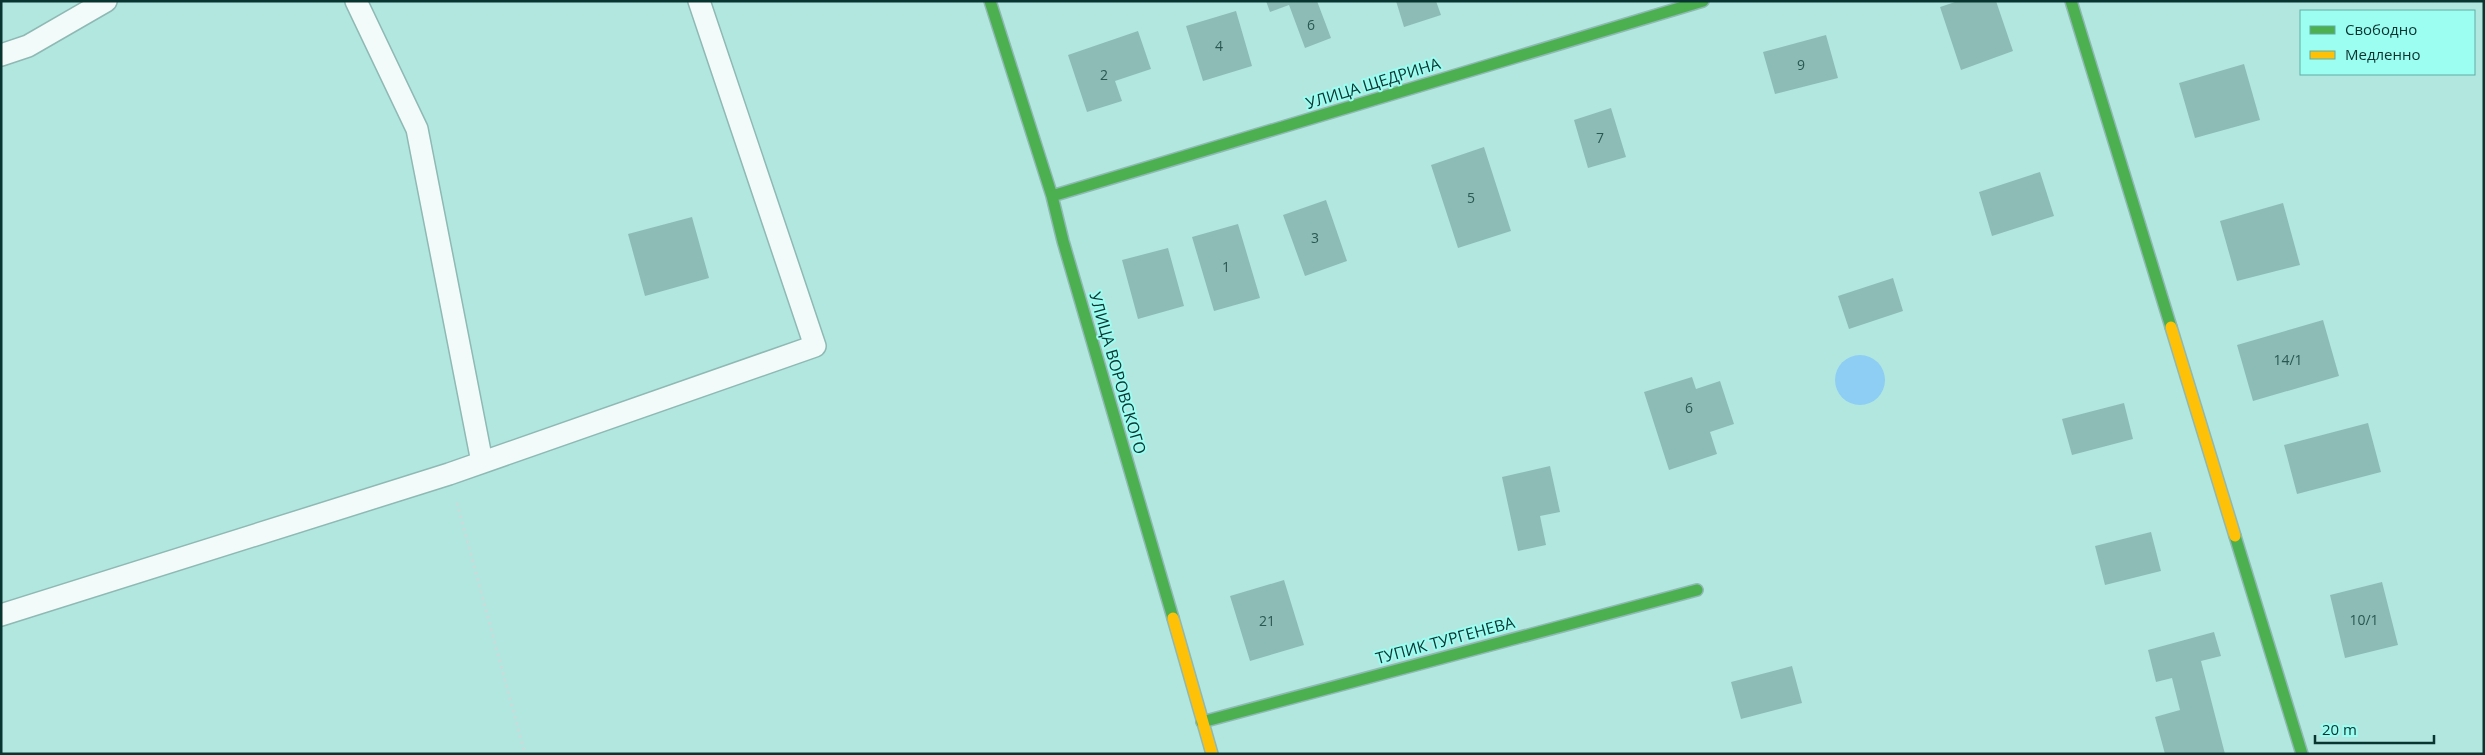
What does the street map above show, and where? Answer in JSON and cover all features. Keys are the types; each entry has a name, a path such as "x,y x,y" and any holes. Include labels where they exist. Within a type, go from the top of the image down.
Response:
{"street":[{"name":"УЛИЦА ВОРОВСКОГО","path":"990,1 1052,196 1212,754"},
{"name":"УЛИЦА ЩЕДРИНА","path":"1052,196 1703,1"},
{"path":"2071,1 2302,754"},
{"name":"ТУПИК ТУРГЕНЕВА","path":"1202,722 1697,590"}],"lane":[{"path":"1,55 28,46 106,1"},
{"path":"356,1 417,129 482,462"},
{"path":"1,615 449,474 815,346 699,1"}],"path":[{"path":"449,474 525,754"}],"water":[{"path":"1855,355 1865,355 1878,362 1885,375 1885,385 1878,398 1865,405 1855,405 1846,401 1839,394 1835,385 1835,375 1839,366 1846,359"}],"building":[{"path":"1266,1 1317,1 1331,38 1305,48 1289,5 1270,12"},
{"path":"1396,1 1436,1 1441,15 1404,27"},
{"path":"1958,1 1996,1 2013,51 1961,70 1940,7"},
{"path":"1236,11 1252,66 1203,81 1186,26"},
{"path":"1138,31 1151,69 1115,81 1122,101 1087,112 1068,55"},
{"path":"1826,35 1838,78 1775,94 1763,52"},
{"path":"2244,64 2260,120 2195,138 2179,83"},
{"path":"1611,108 1626,157 1588,168 1574,120"},
{"path":"1484,147 1511,231 1458,248 1431,165"},
{"path":"2040,172 2054,216 1992,236 1979,192"},
{"path":"1326,200 1347,261 1305,276 1283,215"},
{"path":"2283,203 2300,265 2237,281 2220,221"},
{"path":"692,217 709,278 645,296 628,234"},
{"path":"1238,224 1260,298 1214,311 1192,237"},
{"path":"1168,248 1184,306 1138,319 1122,260"},
{"path":"1893,278 1903,311 1849,329 1838,296"},
{"path":"2323,320 2339,376 2253,401 2237,345"},
{"path":"1692,377 1696,389 1720,381 1734,424 1710,432 1717,454 1669,470 1644,392"},
{"path":"2124,403 2133,439 2072,455 2062,419"},
{"path":"2368,423 2381,472 2297,494 2284,445"},
{"path":"1550,466 1560,512 1540,516 1546,545 1518,551 1502,477"},
{"path":"2151,532 2161,571 2105,585 2095,546"},
{"path":"1284,580 1304,645 1250,661 1230,596"},
{"path":"2382,582 2398,645 2345,658 2330,595"},
{"path":"2214,632 2221,656 2201,661 2225,754 2165,754 2155,717 2180,710 2172,678 2156,682 2148,650"},
{"path":"1792,666 1802,703 1741,719 1731,682"}],"traffic: fast":[{"path":"990,1 1052,196 1063,241 1173,618"},
{"path":"1052,196 1703,1"},
{"path":"2071,1 2171,327"},
{"path":"2235,536 2302,754"},
{"path":"1202,722 1697,590"}],"traffic: slow":[{"path":"2171,327 2235,536"},
{"path":"1173,618 1212,754"}]}
